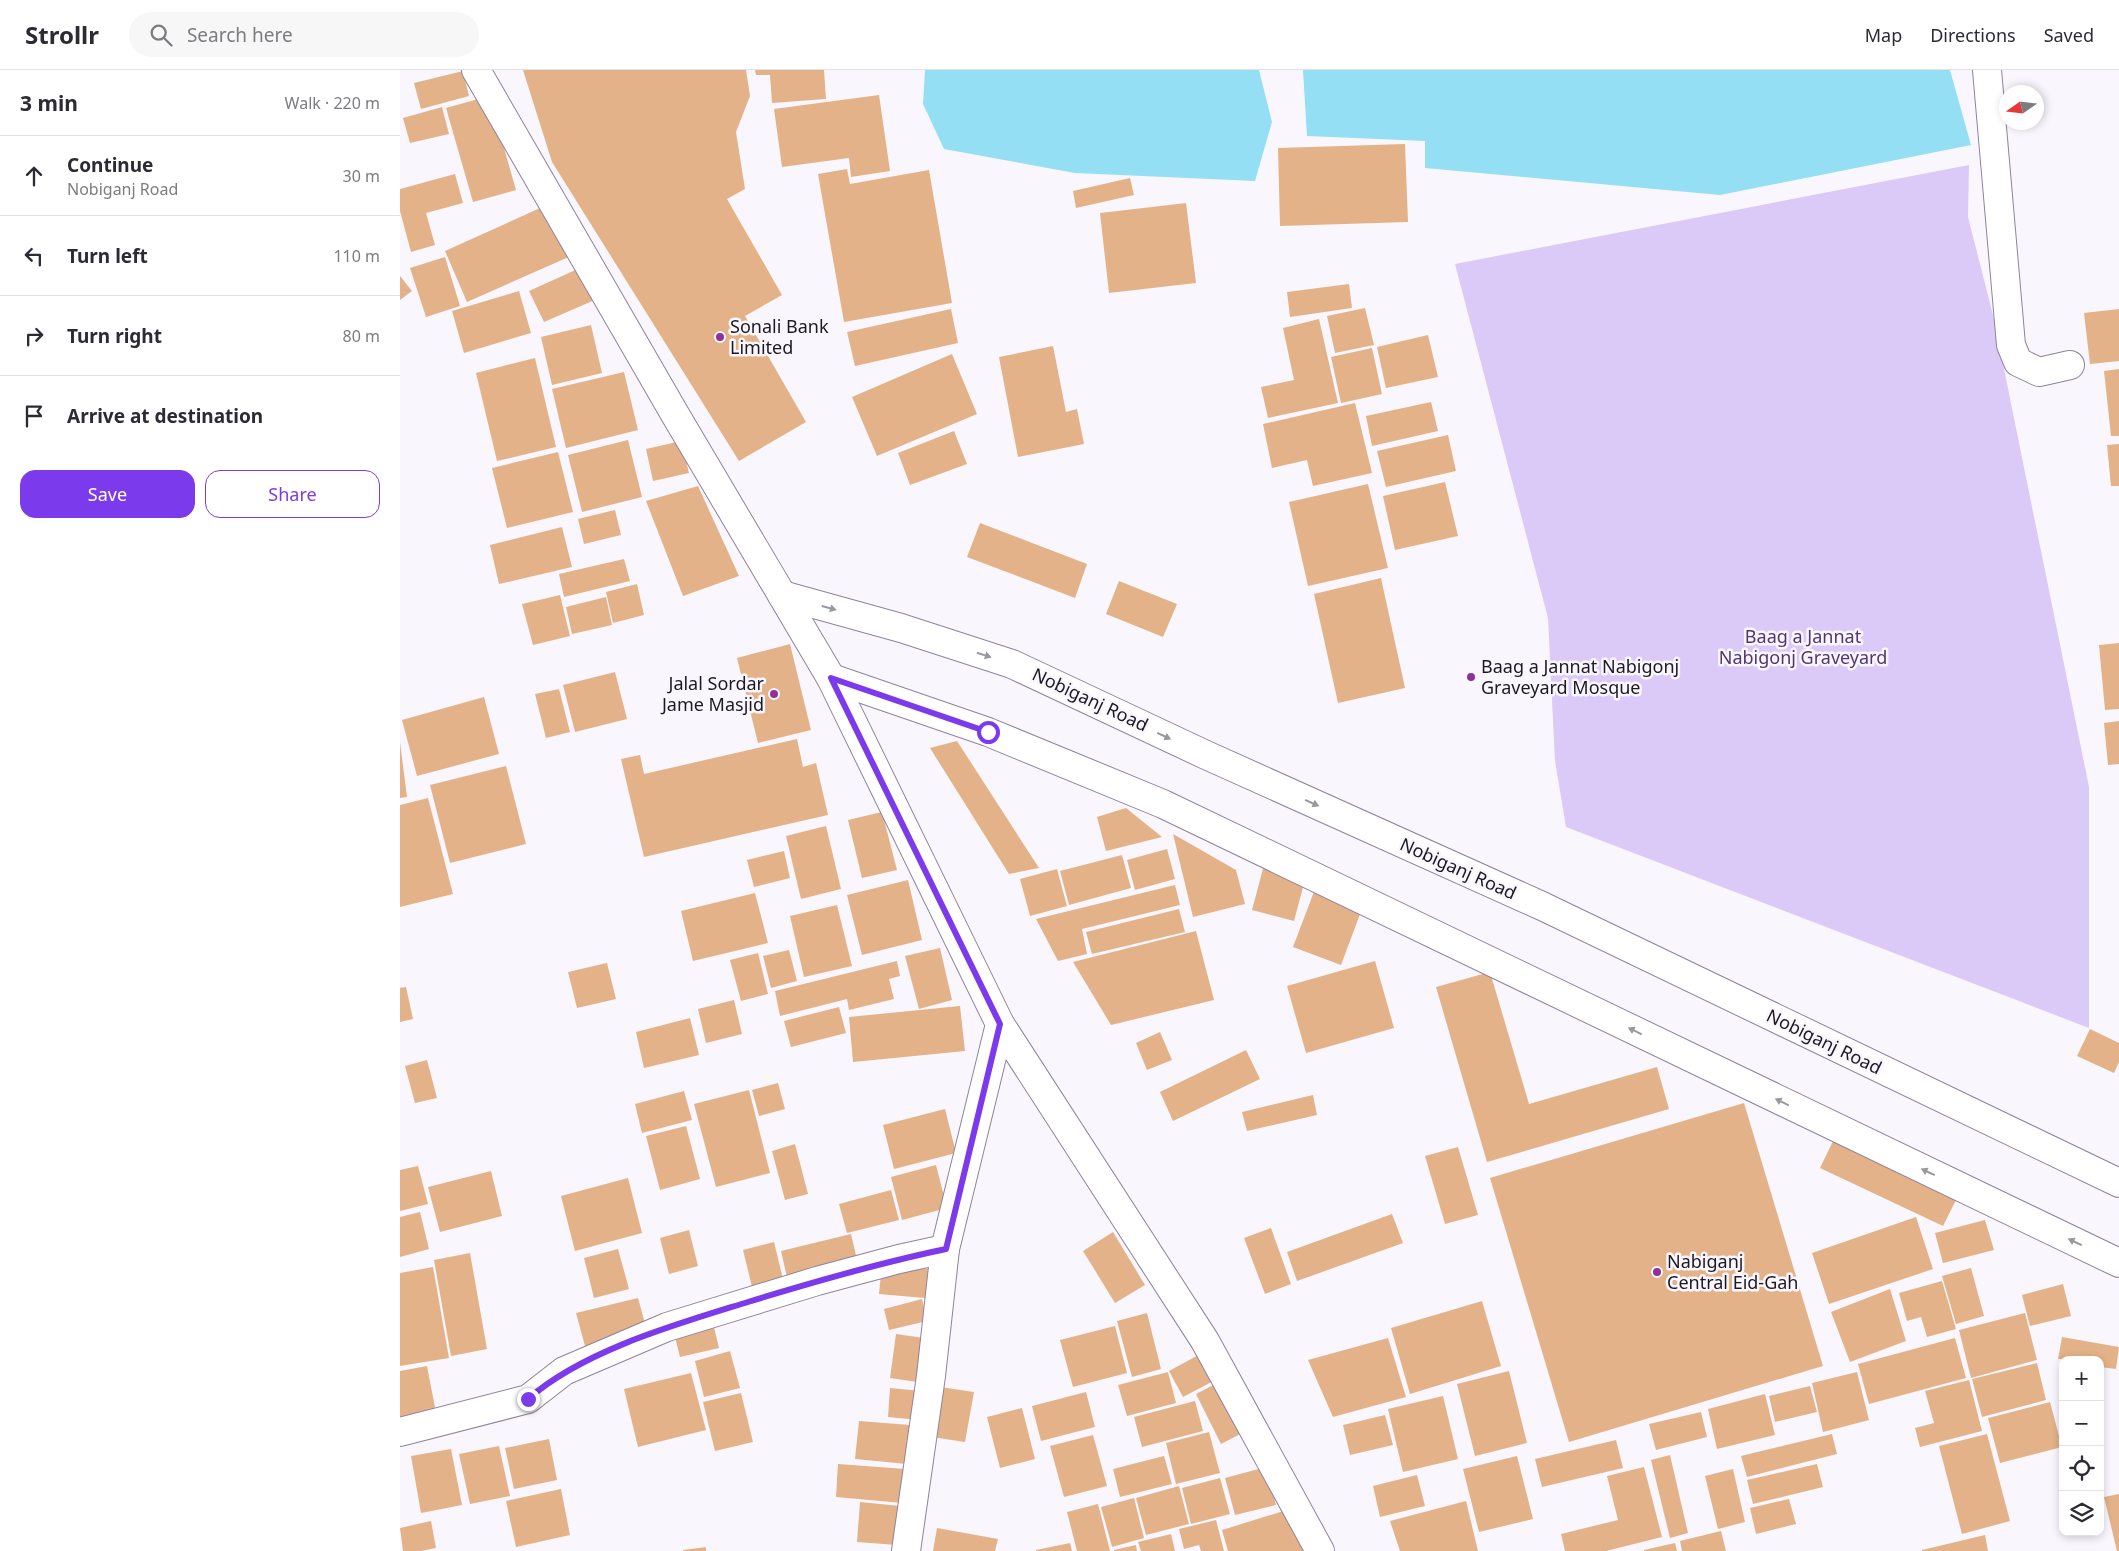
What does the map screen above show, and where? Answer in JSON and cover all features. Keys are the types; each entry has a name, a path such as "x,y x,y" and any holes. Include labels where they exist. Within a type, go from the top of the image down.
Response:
{"main road":[{"path":"476,70 831,678 1000,1024 1205,1341 1320,1551"},
{"path":"1987,70 2011,345 2018,362 2039,372 2070,365"},
{"name":"Nobiganj Road","path":"782,595 902,628 1012,664 1206,755 1542,906 2119,1183"},
{"path":"831,678 988,732 1163,804 2119,1263"},
{"path":"906,1551 931,1376 946,1249 1000,1024"},
{"path":"400,1432 528,1399 564,1371 667,1327 817,1281 898,1259 946,1249"}],"green space":[{"name":"Baag a Jannat Nabigonj Graveyard","path":"1969,165 1968,217 1993,315 2089,787 2089,1028 1566,827 1555,761 1548,618 1455,264"}],"water":[{"path":"925,70 1259,70 1272,122 1255,181 1075,173 944,149 923,104"},
{"path":"1303,70 1950,70 1971,145 1720,195 1425,168 1425,141 1307,136"}],"building":[{"path":"523,70 746,70 750,96 736,132 745,189 727,199 782,295 745,316 806,422 739,461 552,162"},
{"path":"755,70 824,70 826,99 772,103 770,75 756,75"},
{"path":"463,71 469,96 421,109 414,83"},
{"path":"879,95 890,171 851,177 849,158 782,167 774,109"},
{"path":"489,96 516,190 473,202 446,108"},
{"path":"442,107 449,134 410,143 403,118"},
{"path":"1405,144 1408,222 1280,226 1278,148"},
{"path":"847,169 850,184 929,170 952,303 844,322 818,174"},
{"path":"455,174 463,203 426,213 435,245 411,252 400,211 400,189"},
{"path":"1130,178 1134,195 1076,208 1073,191"},
{"path":"1186,203 1196,283 1109,293 1100,213"},
{"path":"549,204 571,256 467,302 445,251"},
{"path":"445,257 460,306 426,317 410,268"},
{"path":"582,267 597,299 544,322 529,291"},
{"path":"400,276 412,291 400,300"},
{"path":"1349,284 1352,308 1290,317 1287,292"},
{"path":"519,291 531,333 464,353 452,311"},
{"path":"1365,308 1374,345 1335,353 1327,316"},
{"path":"951,309 958,343 855,366 847,332"},
{"path":"2119,309 2119,361 2090,364 2084,313"},
{"path":"1319,319 1338,403 1268,418 1261,387 1294,380 1283,328"},
{"path":"591,325 602,373 552,385 541,337"},
{"path":"1428,335 1438,377 1386,388 1377,347"},
{"path":"1053,346 1066,412 1077,409 1084,444 1018,457 999,357"},
{"path":"1372,348 1382,394 1341,403 1331,357"},
{"path":"952,354 977,414 877,456 852,397"},
{"path":"535,358 556,447 497,461 476,373"},
{"path":"2119,369 2119,436 2111,436 2104,371"},
{"path":"624,372 638,430 566,448 552,389"},
{"path":"1431,402 1438,431 1372,446 1366,416"},
{"path":"1355,403 1372,473 1313,486 1307,460 1272,468 1263,424"},
{"path":"954,431 967,464 910,485 898,453"},
{"path":"1448,435 1456,471 1386,487 1377,451"},
{"path":"628,440 642,497 582,512 568,455"},
{"path":"681,441 689,473 653,481 646,449"},
{"path":"2119,444 2119,486 2111,486 2107,445"},
{"path":"558,452 573,512 507,528 492,468"},
{"path":"1445,482 1458,536 1395,550 1383,496"},
{"path":"1368,484 1388,568 1308,586 1289,502"},
{"path":"698,486 739,576 683,596 646,501"},
{"path":"615,510 621,535 584,544 578,519"},
{"path":"980,523 1087,564 1075,598 967,557"},
{"path":"562,527 572,567 499,584 490,545"},
{"path":"624,559 630,581 564,597 559,574"},
{"path":"1381,578 1405,688 1338,703 1314,594"},
{"path":"1119,581 1177,604 1163,637 1106,614"},
{"path":"637,584 644,615 613,623 606,592"},
{"path":"560,595 570,636 533,645 522,604"},
{"path":"606,597 612,625 572,634 566,607"},
{"path":"2119,643 2119,709 2105,710 2099,645"},
{"name":"Jalal Sordar Jame Masjid","path":"790,644 811,730 758,743 737,658"},
{"path":"615,672 627,719 575,732 563,685"},
{"path":"559,689 570,732 546,738 535,694"},
{"path":"484,697 499,754 417,776 402,720"},
{"path":"2119,721 2119,764 2108,765 2104,723"},
{"path":"797,739 803,767 816,763 828,815 644,857 621,759 640,755 644,774"},
{"path":"957,741 1039,868 1009,874 930,748"},
{"path":"400,742 407,797 400,798"},
{"path":"506,766 526,844 450,863 430,785"},
{"path":"428,798 453,894 400,907 400,805"},
{"path":"1126,808 1162,837 1106,851 1097,817"},
{"path":"882,812 897,870 862,878 848,820"},
{"path":"826,826 841,889 801,899 786,836"},
{"path":"1173,834 1236,870 1245,904 1193,917"},
{"path":"1167,849 1175,879 1135,890 1127,860"},
{"path":"784,851 790,878 754,887 747,860"},
{"path":"1122,855 1131,888 1069,905 1060,871"},
{"path":"1264,865 1306,876 1294,921 1252,910"},
{"path":"1057,869 1067,906 1030,916 1020,879"},
{"path":"908,880 922,940 862,955 847,895"},
{"path":"1175,885 1180,905 1082,929 1087,954 1058,961 1036,919"},
{"path":"1315,889 1363,906 1341,965 1293,947"},
{"path":"755,893 768,943 693,961 681,911"},
{"path":"837,905 852,966 804,977 790,916"},
{"path":"1179,909 1185,932 1092,954 1086,932"},
{"path":"1196,931 1214,1000 1111,1025 1073,962"},
{"path":"940,948 952,1000 919,1009 905,956"},
{"path":"789,950 797,981 771,988 763,956"},
{"path":"758,953 768,994 741,1001 730,960"},
{"path":"897,961 900,976 889,979 894,999 849,1010 847,999 780,1016 775,991"},
{"path":"1375,961 1394,1028 1306,1053 1287,986"},
{"path":"607,963 616,999 577,1008 568,972"},
{"path":"1490,972 1529,1104 1657,1067 1669,1109 1487,1162 1436,987"},
{"path":"406,987 413,1019 400,1022 400,988"},
{"path":"734,1000 742,1034 706,1043 698,1009"},
{"path":"960,1006 965,1051 853,1062 849,1017"},
{"path":"839,1007 846,1033 791,1047 784,1021"},
{"path":"690,1018 699,1055 644,1068 636,1032"},
{"path":"2090,1029 2119,1043 2119,1062 2114,1073 2077,1056"},
{"path":"1160,1032 1172,1060 1147,1070 1136,1043"},
{"path":"1246,1050 1260,1079 1173,1121 1160,1092"},
{"path":"427,1060 437,1098 415,1103 405,1066"},
{"path":"778,1083 785,1109 759,1116 752,1090"},
{"path":"749,1090 770,1173 716,1187 694,1104"},
{"path":"684,1091 692,1120 642,1133 635,1104"},
{"path":"1313,1095 1317,1115 1247,1131 1242,1112"},
{"name":"Nabiganj Central Eid-Gah","path":"1744,1103 1823,1366 1569,1442 1490,1178"},
{"path":"945,1109 956,1153 894,1169 883,1125"},
{"path":"686,1126 700,1179 660,1190 646,1136"},
{"path":"1836,1135 1959,1194 1943,1226 1820,1168"},
{"path":"795,1144 808,1194 785,1200 772,1151"},
{"path":"1458,1147 1478,1215 1445,1224 1425,1156"},
{"path":"936,1165 947,1208 902,1220 891,1177"},
{"path":"418,1166 428,1204 400,1211 400,1170"},
{"path":"491,1171 502,1216 440,1232 428,1187"},
{"path":"628,1178 642,1233 575,1251 561,1196"},
{"path":"891,1190 899,1220 847,1233 839,1204"},
{"path":"420,1212 429,1249 400,1257 400,1217"},
{"path":"1392,1214 1403,1243 1297,1281 1287,1252"},
{"path":"1916,1217 1933,1269 1829,1304 1812,1253"},
{"path":"1985,1220 1994,1250 1943,1263 1935,1233"},
{"path":"1271,1228 1291,1284 1265,1294 1244,1238"},
{"path":"689,1230 698,1266 669,1274 660,1238"},
{"path":"1113,1232 1145,1285 1115,1303 1083,1251"},
{"path":"851,1234 859,1268 789,1286 781,1251"},
{"path":"774,1242 785,1287 754,1295 743,1250"},
{"path":"618,1249 629,1289 594,1298 584,1258"},
{"path":"470,1253 487,1349 451,1356 434,1260"},
{"path":"882,1264 928,1269 925,1298 879,1294"},
{"path":"433,1267 449,1358 400,1366 400,1273"},
{"path":"1971,1268 1984,1316 1956,1324 1942,1276"},
{"path":"1942,1281 1956,1329 1927,1337 1921,1317 1907,1321 1899,1293"},
{"path":"2063,1284 2071,1316 2030,1326 2022,1295"},
{"path":"1890,1289 1906,1341 1850,1362 1831,1312"},
{"path":"638,1298 647,1331 585,1346 576,1313"},
{"path":"922,1299 927,1321 889,1330 884,1309"},
{"path":"1482,1301 1501,1366 1410,1394 1391,1328"},
{"path":"1147,1313 1161,1369 1132,1377 1117,1321"},
{"path":"2025,1313 2037,1360 1971,1378 1959,1330"},
{"path":"712,1319 719,1348 680,1357 673,1329"},
{"path":"1115,1326 1127,1373 1073,1387 1060,1340"},
{"path":"896,1334 931,1339 924,1383 890,1378"},
{"path":"2062,1337 2119,1347 2116,1369 2104,1368 2104,1356 2059,1356 2058,1359"},
{"path":"1388,1338 1406,1397 1333,1417 1308,1360"},
{"path":"1955,1338 1966,1378 1869,1404 1858,1364"},
{"path":"730,1351 740,1388 704,1397 695,1361"},
{"path":"1204,1352 1219,1378 1183,1397 1169,1371"},
{"path":"2037,1363 2046,1400 1982,1417 1972,1379"},
{"path":"427,1366 437,1418 400,1425 400,1371"},
{"path":"1509,1371 1527,1443 1475,1456 1457,1384"},
{"path":"1168,1372 1176,1403 1127,1416 1118,1385"},
{"path":"1857,1372 1869,1420 1823,1432 1812,1383"},
{"path":"691,1373 706,1430 638,1447 624,1389"},
{"path":"1969,1380 1982,1431 1920,1447 1915,1428 1934,1423 1925,1391"},
{"path":"1221,1381 1246,1431 1221,1444 1196,1394"},
{"path":"1810,1386 1817,1412 1775,1422 1769,1396"},
{"path":"940,1387 974,1392 965,1442 932,1437"},
{"path":"890,1388 921,1391 919,1420 888,1417"},
{"path":"1086,1392 1095,1427 1041,1441 1032,1406"},
{"path":"741,1393 753,1442 715,1451 703,1402"},
{"path":"1765,1394 1775,1435 1717,1449 1708,1409"},
{"path":"1443,1396 1458,1459 1403,1472 1388,1409"},
{"path":"1195,1401 1203,1431 1142,1447 1134,1417"},
{"path":"2050,1402 2059,1436 2059,1448 2000,1463 1988,1418"},
{"path":"1022,1408 1035,1459 1000,1468 987,1417"},
{"path":"1701,1412 1707,1437 1656,1450 1649,1424"},
{"path":"1385,1415 1393,1445 1350,1455 1343,1425"},
{"path":"859,1421 910,1425 907,1464 855,1459"},
{"path":"1209,1432 1220,1473 1176,1484 1166,1443"},
{"path":"1832,1434 1837,1454 1747,1477 1741,1456"},
{"path":"1987,1434 2010,1521 1962,1534 1939,1446"},
{"path":"1093,1435 1107,1486 1064,1497 1050,1446"},
{"path":"549,1439 557,1480 514,1489 505,1448"},
{"path":"1616,1440 1623,1468 1542,1487 1535,1459"},
{"path":"499,1446 510,1496 470,1504 459,1454"},
{"path":"451,1449 462,1505 421,1513 411,1456"},
{"path":"1670,1455 1688,1533 1670,1538 1651,1460"},
{"path":"1164,1456 1172,1484 1120,1497 1113,1469"},
{"path":"1517,1456 1533,1519 1479,1532 1463,1469"},
{"path":"838,1464 905,1469 902,1503 836,1497"},
{"path":"1817,1464 1823,1487 1753,1504 1747,1480"},
{"path":"1266,1467 1276,1505 1235,1515 1225,1478"},
{"path":"1644,1467 1662,1537 1606,1551 1565,1551 1561,1534 1618,1520 1607,1476"},
{"path":"1733,1469 1745,1522 1718,1529 1705,1476"},
{"path":"1417,1475 1425,1506 1380,1517 1373,1486"},
{"path":"1220,1478 1230,1514 1191,1524 1182,1488"},
{"path":"1179,1486 1189,1524 1146,1535 1136,1498"},
{"path":"561,1489 570,1535 516,1547 506,1501"},
{"path":"2119,1494 2119,1551 2117,1551 2104,1497"},
{"path":"1134,1498 1144,1538 1112,1547 1101,1507"},
{"path":"1789,1499 1796,1524 1756,1534 1750,1508"},
{"path":"1466,1501 1478,1551 1400,1551 1390,1521"},
{"path":"860,1502 900,1506 897,1545 857,1542"},
{"path":"1098,1504 1110,1551 1077,1551 1067,1512"},
{"path":"1290,1509 1303,1551 1228,1551 1222,1530"},
{"path":"1216,1520 1224,1551 1201,1551 1199,1545 1184,1549 1179,1529"},
{"path":"431,1521 436,1548 421,1551 403,1551 400,1528"},
{"path":"937,1528 998,1539 995,1551 933,1551"},
{"path":"1721,1531 1726,1551 1682,1551 1680,1541"},
{"path":"1171,1534 1175,1551 1141,1551 1138,1542"},
{"path":"1985,1535 1988,1551 1922,1551 1922,1550"},
{"path":"1070,1543 1072,1551 1036,1551 1036,1550"},
{"path":"1675,1543 1677,1551 1644,1551 1644,1550"},
{"path":"1136,1545 1137,1551 1114,1551 1114,1550"},
{"path":"706,1547 706,1551 683,1551 683,1550"}],"place":[{"name":"Sonali Bank Limited","path":"720,337"},
{"name":"Baag a Jannat Nabigonj Graveyard Mosque","path":"1471,677"},
{"name":"Jalal Sordar Jame Masjid","path":"774,694"},
{"name":"Nabiganj Central Eid-Gah","path":"1657,1272"}],"route":[{"path":"528,1399 545,1383 564,1371 667,1327 817,1281 898,1259 946,1249 1000,1024 831,678 988,732"}]}
